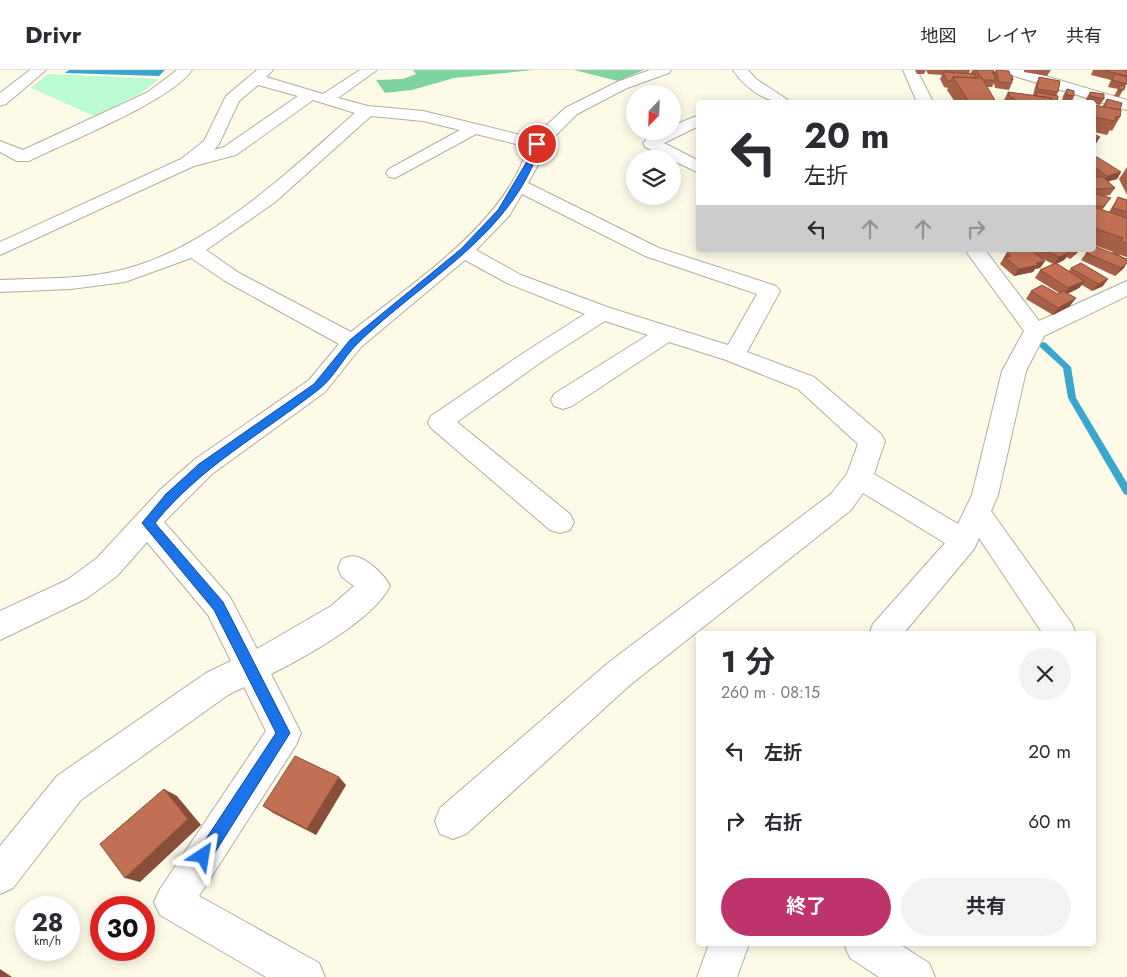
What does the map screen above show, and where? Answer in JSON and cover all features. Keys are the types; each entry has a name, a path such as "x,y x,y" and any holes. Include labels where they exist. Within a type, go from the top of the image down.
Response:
{"street":[{"path":"0,101 40,70"},
{"path":"0,146 23,157 152,95 176,79 185,70"},
{"path":"0,249 187,163 230,151 316,98 370,70"},
{"path":"0,626 76,589 107,567 170,497 203,467 317,386 353,342 464,251 502,212 533,158 537,144 571,111 622,85 664,70"},
{"path":"740,70 751,82 779,100"},
{"path":"910,70 924,100"},
{"path":"1009,70 1126,109"},
{"path":"187,163 212,144 232,99 261,75 316,98 367,111 423,116 537,144"},
{"path":"751,100 768,94"},
{"path":"0,286 71,282 125,276 193,250 267,199 367,111"},
{"path":"696,121 651,143 696,166"},
{"path":"395,174 475,128"},
{"path":"518,185 652,252 770,291 734,355"},
{"path":"193,250 232,277 353,342"},
{"path":"453,821 619,674 841,502 858,478 872,442 806,383 734,355 602,313 514,279 464,251"},
{"path":"976,252 1035,331"},
{"path":"887,631 964,541 985,495 1014,371 1035,331 1127,288"},
{"path":"560,522 440,422 536,355 602,313"},
{"path":"563,400 666,334"},
{"path":"858,478 964,541"},
{"path":"977,512 1059,631"},
{"path":"148,523 219,606 249,668 284,733 173,902 305,977"},
{"path":"0,875 69,788 217,684 281,653 342,616 375,586 352,568"},
{"path":"717,977 728,946"},
{"path":"867,946 915,977"}],"green space":[{"path":"413,70 534,70 454,78 412,90 385,93 376,80 403,79 416,74"},
{"path":"574,70 644,70 618,81"},
{"path":"48,74 159,79 141,93 94,116 31,88"}],"water":[{"path":"69,70 165,70 159,76 65,73"}],"building":[{"path":"976,70 993,70 995,73 992,72 996,79 983,80"},
{"path":"996,70 1009,71 1010,75 1012,75 1012,83 999,82"},
{"path":"1103,70 1127,70 1127,76"},
{"path":"943,72 974,74 976,78 953,77 951,81 947,81"},
{"path":"1115,74 1127,77 1127,84 1112,80"},
{"path":"953,77 982,78 995,100 968,100"},
{"path":"1039,77 1060,81 1058,92 1037,89"},
{"path":"1120,85 1125,86 1124,90 1118,89"},
{"path":"1067,89 1074,91 1074,96 1066,95"},
{"path":"1008,92 1051,98 1052,100 1015,100 1010,97"},
{"path":"1037,92 1058,96 1057,100 1052,100 1051,98 1036,96"},
{"path":"1090,92 1104,94 1104,99 1090,96"},
{"path":"1107,99 1122,103 1120,110 1105,107"},
{"path":"1096,105 1121,110 1120,117 1116,116 1115,121 1096,117"},
{"path":"1096,157 1121,172 1107,176 1096,168"},
{"path":"1096,177 1103,177 1115,188 1096,189"},
{"path":"1096,194 1111,198 1103,207 1096,205"},
{"path":"1118,197 1127,200 1127,212 1113,208"},
{"path":"1096,208 1127,218 1127,244 1121,241 1123,238 1096,229"},
{"path":"1096,247 1127,259 1127,263 1121,268 1086,253 1096,252"},
{"path":"1007,252 1034,252 1045,261 1036,263 1038,265 1019,269 1005,257 1011,256"},
{"path":"1048,252 1069,253 1059,257"},
{"path":"1056,263 1084,281 1068,288 1040,270"},
{"path":"1081,263 1108,279 1098,284 1071,268"},
{"path":"1042,285 1058,294 1063,291 1076,298 1058,308 1031,291"},
{"path":"295,756 339,777 307,829 263,806"},
{"path":"164,789 188,819 125,878 100,844"}],"waterway":[{"path":"1043,345 1067,367 1072,398 1127,491"}],"route":[{"path":"203,856 284,733 249,668 219,606 148,523 170,497 203,467 317,386 353,342 464,251 502,212 533,158 537,144"}]}
